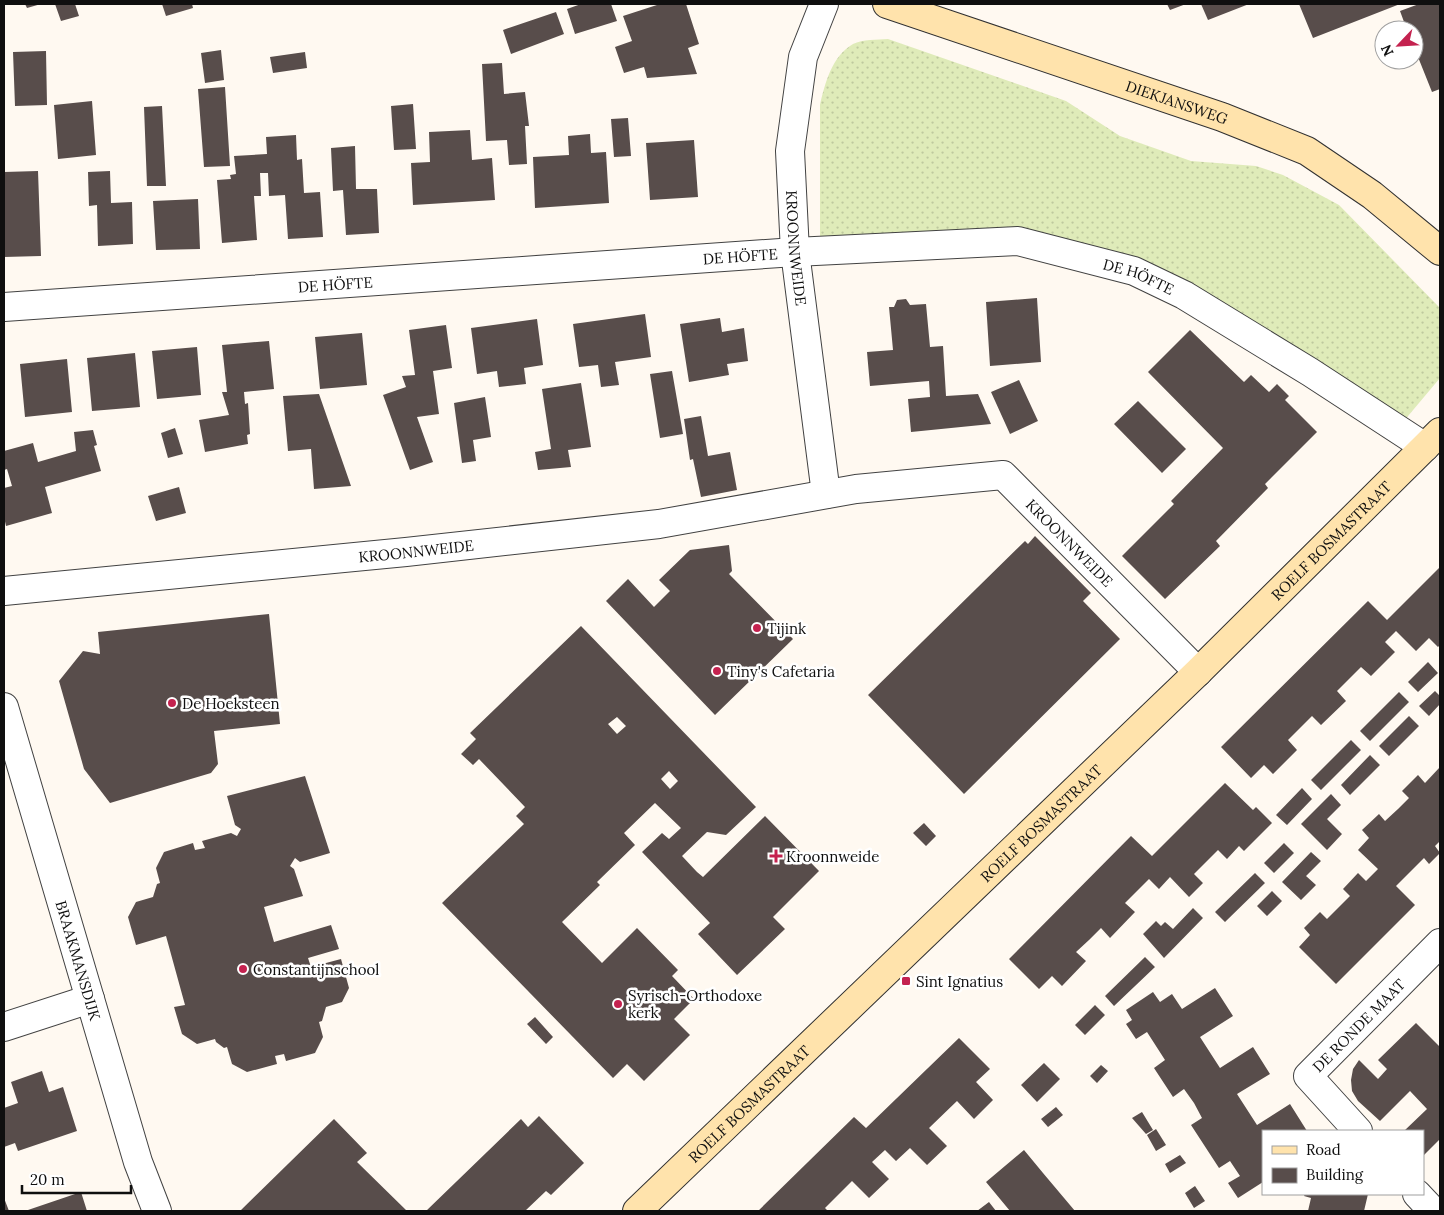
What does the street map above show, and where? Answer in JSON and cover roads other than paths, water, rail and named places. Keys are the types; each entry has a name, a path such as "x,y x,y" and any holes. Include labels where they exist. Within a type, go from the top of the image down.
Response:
{"main road":[{"name":"DIEKJANSWEG","path":"887,4 1222,117 1307,151 1372,195 1440,251"},
{"name":"ROELF BOSMASTRAAT","path":"637,1211 1198,672 1432,440"}],"street":[{"name":"KROONNWEIDE","path":"824,4 802,57 790,151 794,252 826,494"},
{"name":"DE HÖFTE","path":"4,307 794,252 1018,241 1134,271 1184,295 1432,440"},
{"name":"KROONNWEIDE","path":"4,591 406,552 650,525 869,487 1003,475 1198,672"},
{"name":"BRAAKMANSDIJK","path":"4,707 138,1162 157,1211"},
{"name":"DE RONDE MAAT","path":"1357,1130 1308,1076 1440,943"},
{"path":"4,1027 90,999"},
{"path":"1419,1195 1433,1211"}],"place":[{"name":"Tijink","path":"757,628"},
{"name":"Tiny's Cafetaria","path":"717,671"},
{"name":"De Hoeksteen","path":"172,703"},
{"name":"Kroonnweide","path":"776,856"},
{"name":"Constantijnschool","path":"243,969"},
{"name":"Sint Ignatius","path":"906,981"},
{"name":"Syrisch-Orthodoxe kerk","path":"618,1004"}]}
